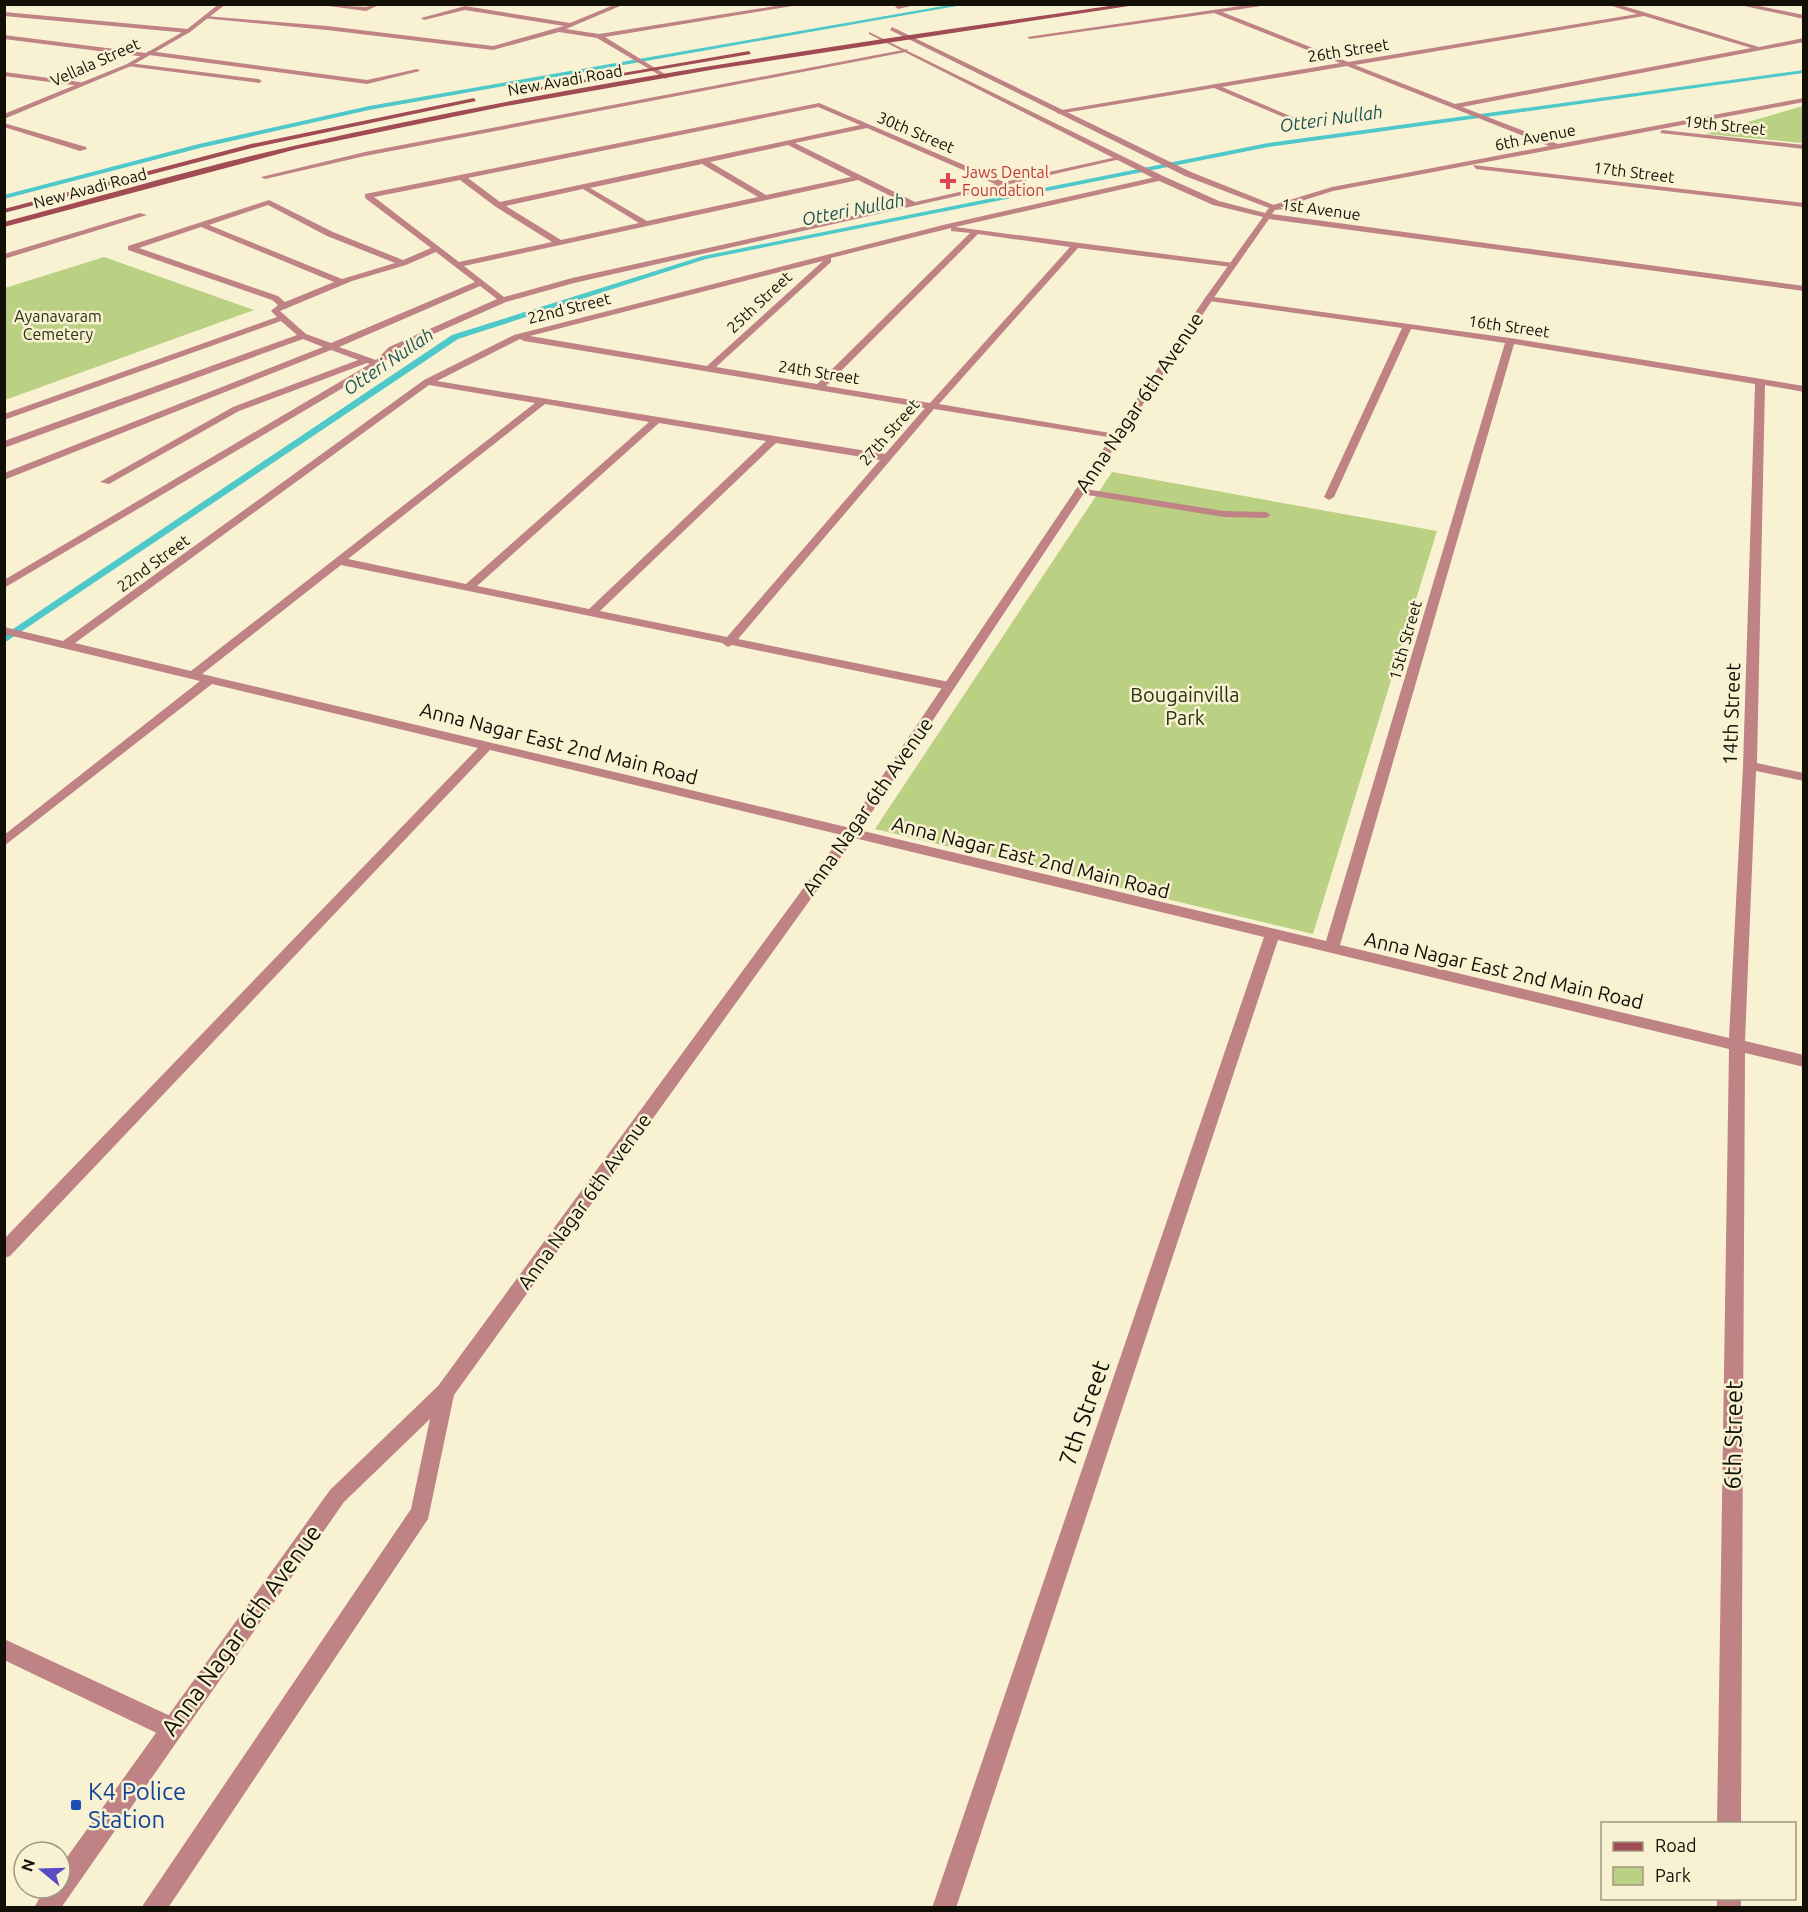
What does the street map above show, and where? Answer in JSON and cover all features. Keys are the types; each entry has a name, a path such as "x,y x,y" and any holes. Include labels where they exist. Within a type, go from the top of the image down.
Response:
{"main road":[{"path":"957,21 1087,4"},
{"name":"New Avadi Road","path":"4,225 295,147 509,103 886,40 1139,4"},
{"path":"860,35 913,27"},
{"name":"New Avadi Road","path":"509,93 755,52"},
{"name":"New Avadi Road","path":"4,211 251,146 486,98"}],"street":[{"name":"Vellala Street","path":"4,117 129,65 188,30 223,4"},
{"path":"316,4 366,9 378,4"},
{"path":"424,18 470,9 480,4"},
{"path":"205,18 327,28 493,48 559,30 622,4"},
{"path":"559,30 599,36 802,4"},
{"path":"898,7 917,4"},
{"path":"1030,37 1270,4"},
{"path":"1609,4 1760,49"},
{"path":"1738,4 1803,17"},
{"path":"470,9 569,25"},
{"path":"730,9 739,14"},
{"path":"1216,12 1558,147"},
{"path":"4,14 188,30"},
{"name":"26th Street","path":"1058,112 1642,15"},
{"name":"1st Avenue","path":"892,30 1174,168 1270,212 1650,258"},
{"name":"1st Avenue","path":"871,33 1160,178 1216,203 1803,289"},
{"path":"599,36 666,77"},
{"path":"4,37 367,82 417,71"},
{"path":"1456,106 1803,40"},
{"path":"266,177 365,154 906,50"},
{"path":"129,65 259,81"},
{"path":"4,74 80,84"},
{"path":"1215,86 1300,122"},
{"name":"6th Avenue","path":"1270,212 1332,189 1803,100"},
{"name":"30th Street","path":"463,178 819,105 1002,184"},
{"path":"4,125 83,149"},
{"path":"499,205 867,126"},
{"name":"19th Street","path":"1644,130 1803,147"},
{"path":"790,144 855,178 913,204"},
{"path":"4,585 377,364 392,349 503,300 572,280 1121,158"},
{"path":"705,162 765,198"},
{"name":"17th Street","path":"1461,165 1803,205"},
{"path":"503,300 368,196 463,178 499,205 560,243"},
{"path":"457,265 855,178"},
{"name":"22nd Street","path":"66,644 428,382 517,337 943,228 1160,178"},
{"path":"584,187 646,224"},
{"path":"284,305 275,298 131,248 269,202 330,234 403,263"},
{"name":"Anna Nagar 6th Avenue","path":"72,1871 337,1496 445,1392 851,833 1231,265 1270,212"},
{"path":"4,257 143,215"},
{"path":"203,225 342,282"},
{"path":"943,228 1231,265"},
{"path":"819,387 975,232"},
{"name":"27th Street","path":"728,643 932,406 1077,244"},
{"path":"377,364 335,345 303,336 275,311 284,305 342,282 403,263 436,249"},
{"name":"25th Street","path":"709,369 830,258"},
{"path":"4,477 335,345 481,283"},
{"name":"16th Street","path":"1209,298 1510,341 1803,389"},
{"path":"4,417 282,318"},
{"path":"1329,497 1407,328"},
{"path":"4,445 303,336"},
{"name":"24th Street","path":"517,337 1116,437"},
{"name":"15th Street","path":"1331,949 1510,341"},
{"path":"105,482 236,409 367,360"},
{"path":"428,382 888,458"},
{"name":"14th Street","path":"1737,1046 1750,766 1760,382"},
{"path":"194,675 543,401"},
{"path":"469,587 657,420"},
{"path":"591,614 773,440"},
{"path":"1079,491 1224,514 1266,515"},
{"path":"339,561 728,643 949,686"},
{"name":"Anna Nagar East 2nd Main Road","path":"4,630 1803,1061"},
{"path":"4,842 210,679"},
{"path":"4,1251 487,746"},
{"path":"1750,766 1803,777"},
{"name":"7th Street","path":"944,1908 1272,935"},
{"name":"6th Street","path":"1729,1822 1737,1046"},
{"name":"Anna Nagar 6th Avenue","path":"153,1908 421,1512 445,1392"},
{"path":"4,1649 171,1728"}],"green space":[{"path":"1803,106 1803,143 1706,134"},
{"name":"Ayanavaram Cemetery","path":"104,257 254,310 5,400 5,288"},
{"name":"Bougainvilla Park","path":"1112,472 1437,531 1313,934 875,829"}],"waterway":[{"path":"4,197 199,146 369,108 966,4"},
{"name":"Otteri Nullah","path":"4,640 455,337 705,257 1268,145 1804,71"}],"place":[{"name":"Jaws Dental Foundation","path":"948,181"},
{"name":"K4 Police Station","path":"76,1805"}]}
